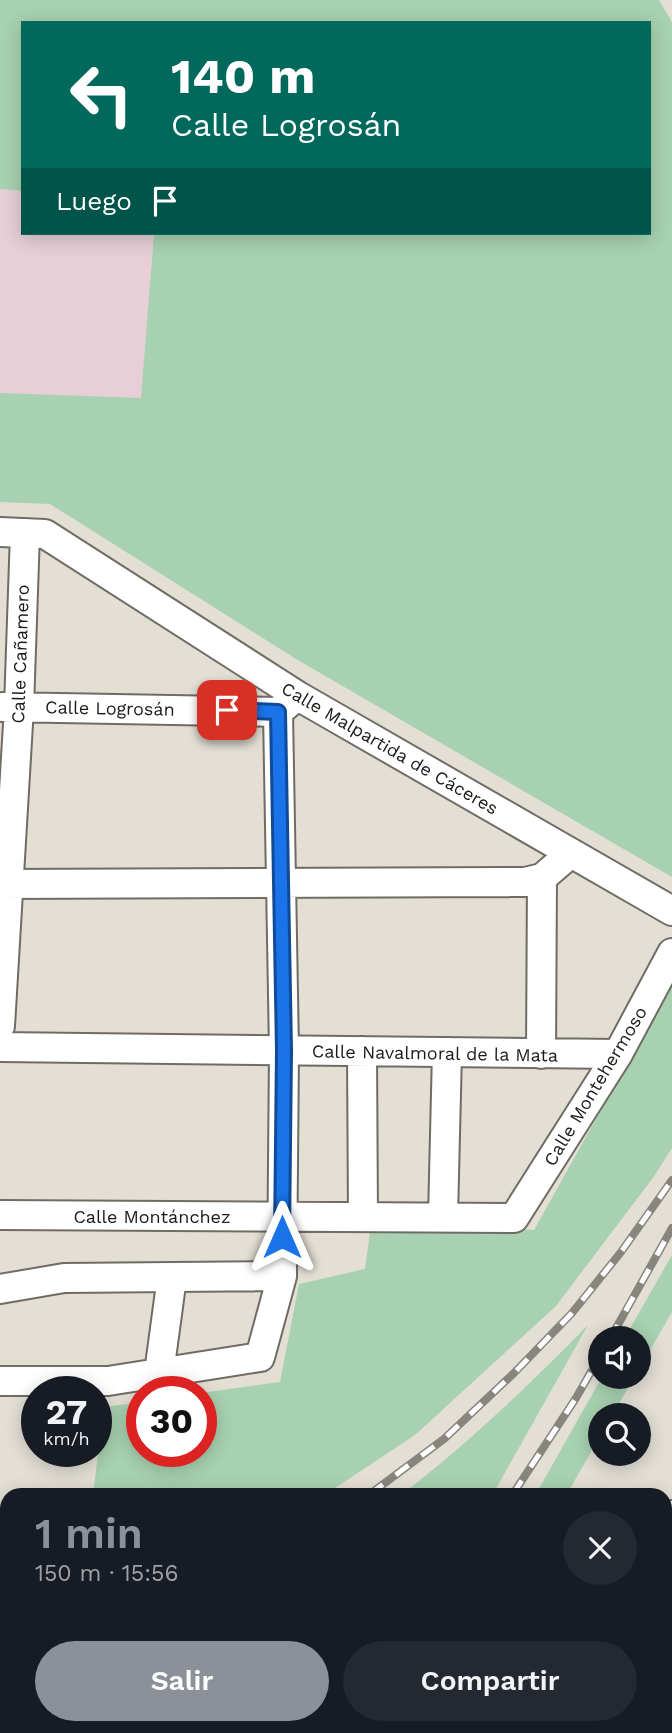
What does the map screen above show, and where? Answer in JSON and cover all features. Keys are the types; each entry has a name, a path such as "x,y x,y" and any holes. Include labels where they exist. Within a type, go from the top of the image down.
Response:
{"street":[{"name":"Calle Malpartida de Cáceres","path":"12,533 45,534 288,704 571,853 672,911"},
{"name":"Calle Cañamero","path":"0,1026 10,707 12,533"},
{"name":"Calle Logrosán","path":"10,707 288,704"},
{"path":"0,1381 108,1381 260,1357 282,1276 284,1051 280,882 288,704"},
{"path":"4,884 525,882 542,878 571,853"},
{"path":"541,1054 542,878"},
{"name":"Calle Montehermoso","path":"514,1218 618,1054 672,953"},
{"name":"Calle Navalmoral de la Mata","path":"0,1047 618,1054"},
{"path":"362,1051 363,1217"},
{"path":"443,1217 447,1052"},
{"name":"Calle Montánchez","path":"0,1216 514,1218"},
{"path":"0,1289 64,1278 282,1276"},
{"path":"159,1373 172,1277"}],"shaded area":[{"path":"0,189 21,191 21,235 154,235 141,399 0,393"}],"green space":[{"path":"0,0 659,0 672,22 672,877 296,659 50,504 0,502 0,393 141,398 154,235 651,235 651,21 21,21 21,191 0,189"},
{"path":"672,983 672,1148 655,1175 556,1306 415,1435 335,1488 94,1488 96,1467 112,1467 112,1406 126,1404 126,1467 217,1467 217,1391 280,1382 299,1284 365,1269 372,1217 534,1230"},
{"path":"672,1255 672,1312 651,1348 651,1326 631,1326"},
{"path":"588,1325 496,1488 410,1488 451,1455"},
{"path":"595,1389 627,1389 619,1403 588,1403 588,1457 570,1488 539,1488"}],"railway":[{"path":"378,1488 444,1439 572,1313 621,1252 672,1180"},
{"path":"617,1326 672,1228"},
{"path":"517,1488 588,1377"}],"route":[{"path":"227,710 278,712 284,1051 282,1237"}]}
